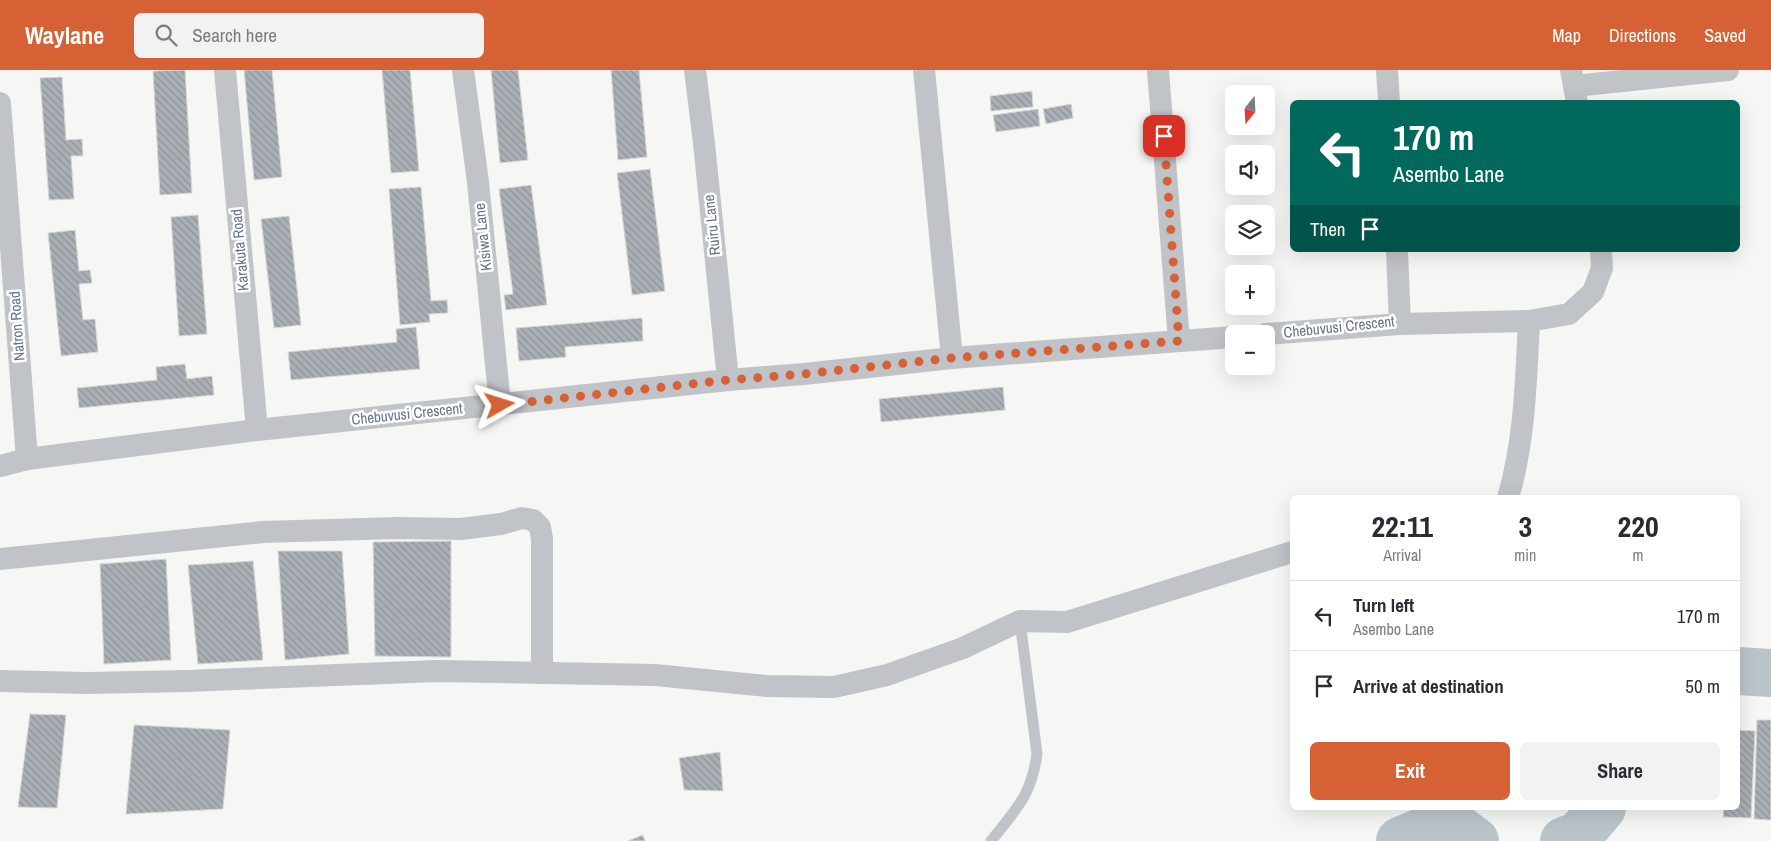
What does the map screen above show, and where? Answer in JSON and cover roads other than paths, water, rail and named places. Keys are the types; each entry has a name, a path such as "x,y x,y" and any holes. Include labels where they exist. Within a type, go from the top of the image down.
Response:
{"street":[{"name":"Karakuta Road","path":"224,70 256,430"},
{"name":"Kisiwa Lane","path":"464,70 478,182 500,405"},
{"name":"Ruiru Lane","path":"695,70 728,380"},
{"path":"924,70 952,358"},
{"path":"1158,70 1179,341"},
{"path":"1387,70 1389,100"},
{"path":"1574,86 1728,70"},
{"name":"Natron Road","path":"0,103 27,459"},
{"name":"Chebuvusi Crescent","path":"1275,333 1400,324 1397,252"},
{"path":"1400,324 1529,321 1569,314 1593,292 1602,268 1600,252"},
{"path":"1509,495 1516,470 1525,401 1529,321"},
{"name":"Chebuvusi Crescent","path":"0,466 27,459 256,430 728,380 952,358 1225,338"},
{"path":"0,560 263,532 397,528 461,529 501,524 522,518 533,520 540,528 542,539 542,673"},
{"path":"0,681 87,683 178,681 437,671 655,675 766,686 834,687 887,675 962,648 1020,621 1067,622 1290,553"}],"lane":[{"path":"991,841 1025,798 1036,764 1037,754 1020,621"}],"waterway":[{"path":"1740,671 1771,673"},
{"path":"1564,841 1579,835 1600,810"},
{"path":"1400,841 1448,821 1475,841"}]}
